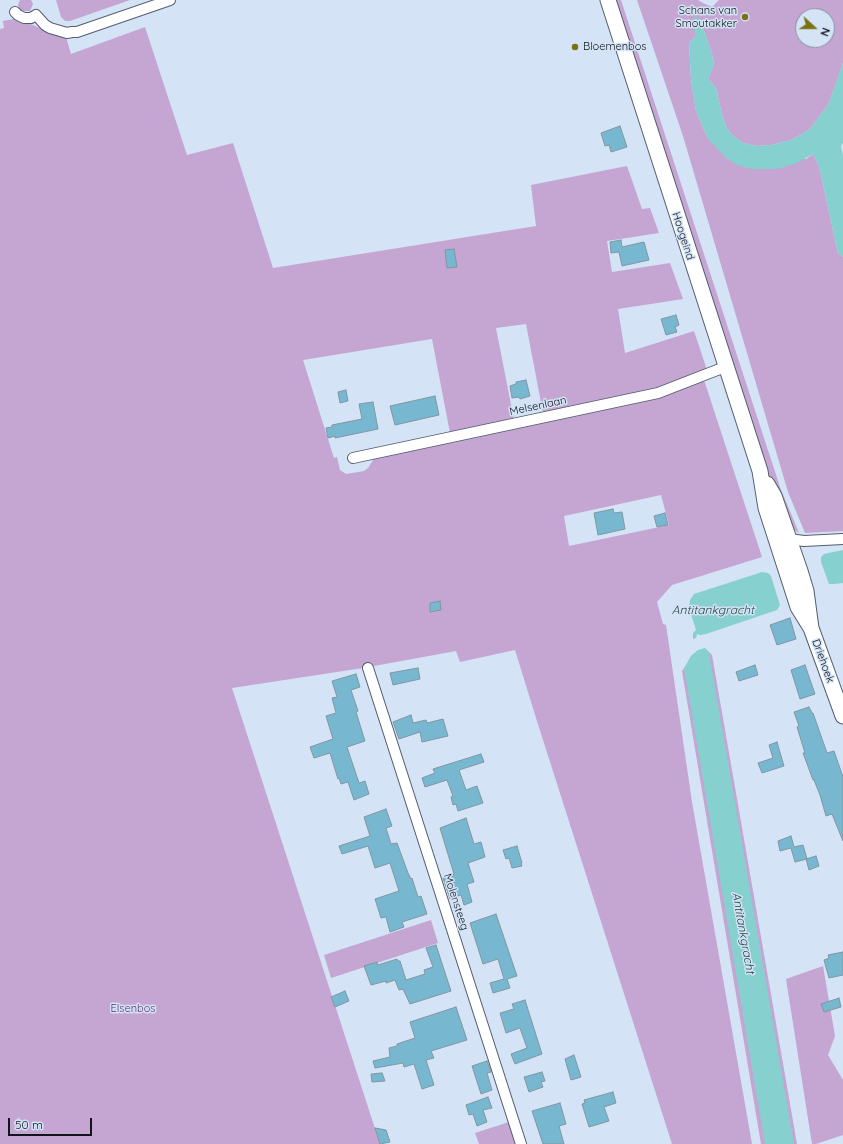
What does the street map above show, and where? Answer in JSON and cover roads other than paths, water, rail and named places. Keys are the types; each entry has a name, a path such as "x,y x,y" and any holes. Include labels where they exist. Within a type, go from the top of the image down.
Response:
{"main road":[{"name":"Hoogeind","path":"608,0 725,367 760,471 774,496 784,541"},
{"name":"Driehoek","path":"784,541 804,587 811,628 843,716"}],"street":[{"path":"16,12 24,18 30,18 36,15 45,25 50,28 67,32 77,32 170,0"},
{"name":"Melsenlaan","path":"353,458 658,393 725,367"},
{"path":"784,541 843,539"},
{"name":"Molensteeg","path":"368,668 521,1144"}],"water":[{"path":"696,17 700,19 714,64 708,79 716,88 726,126 731,134 743,143 757,146 771,145 791,140 809,130 828,105 843,63 843,143 841,146 843,155 843,257 838,253 819,166 813,154 795,164 777,169 751,169 737,165 726,158 708,139 696,111 691,80 689,43 695,37 694,19"},
{"path":"843,550 843,583 829,584 821,562 821,557 824,554"},
{"name":"Antitankgracht","path":"762,572 768,573 771,576 780,605 777,610 706,634 697,634 696,638 693,639 693,633 696,630 689,608 690,600 694,594"},
{"name":"Antitankgracht","path":"705,648 709,652 794,1144 765,1144 684,668 691,656 698,650"}],"place":[{"name":"Schans van Smoutakker","path":"745,17"},
{"name":"Bloemenbos","path":"575,47"}],"park label":[{"name":"Elsenbos","path":"133,1009"}]}
